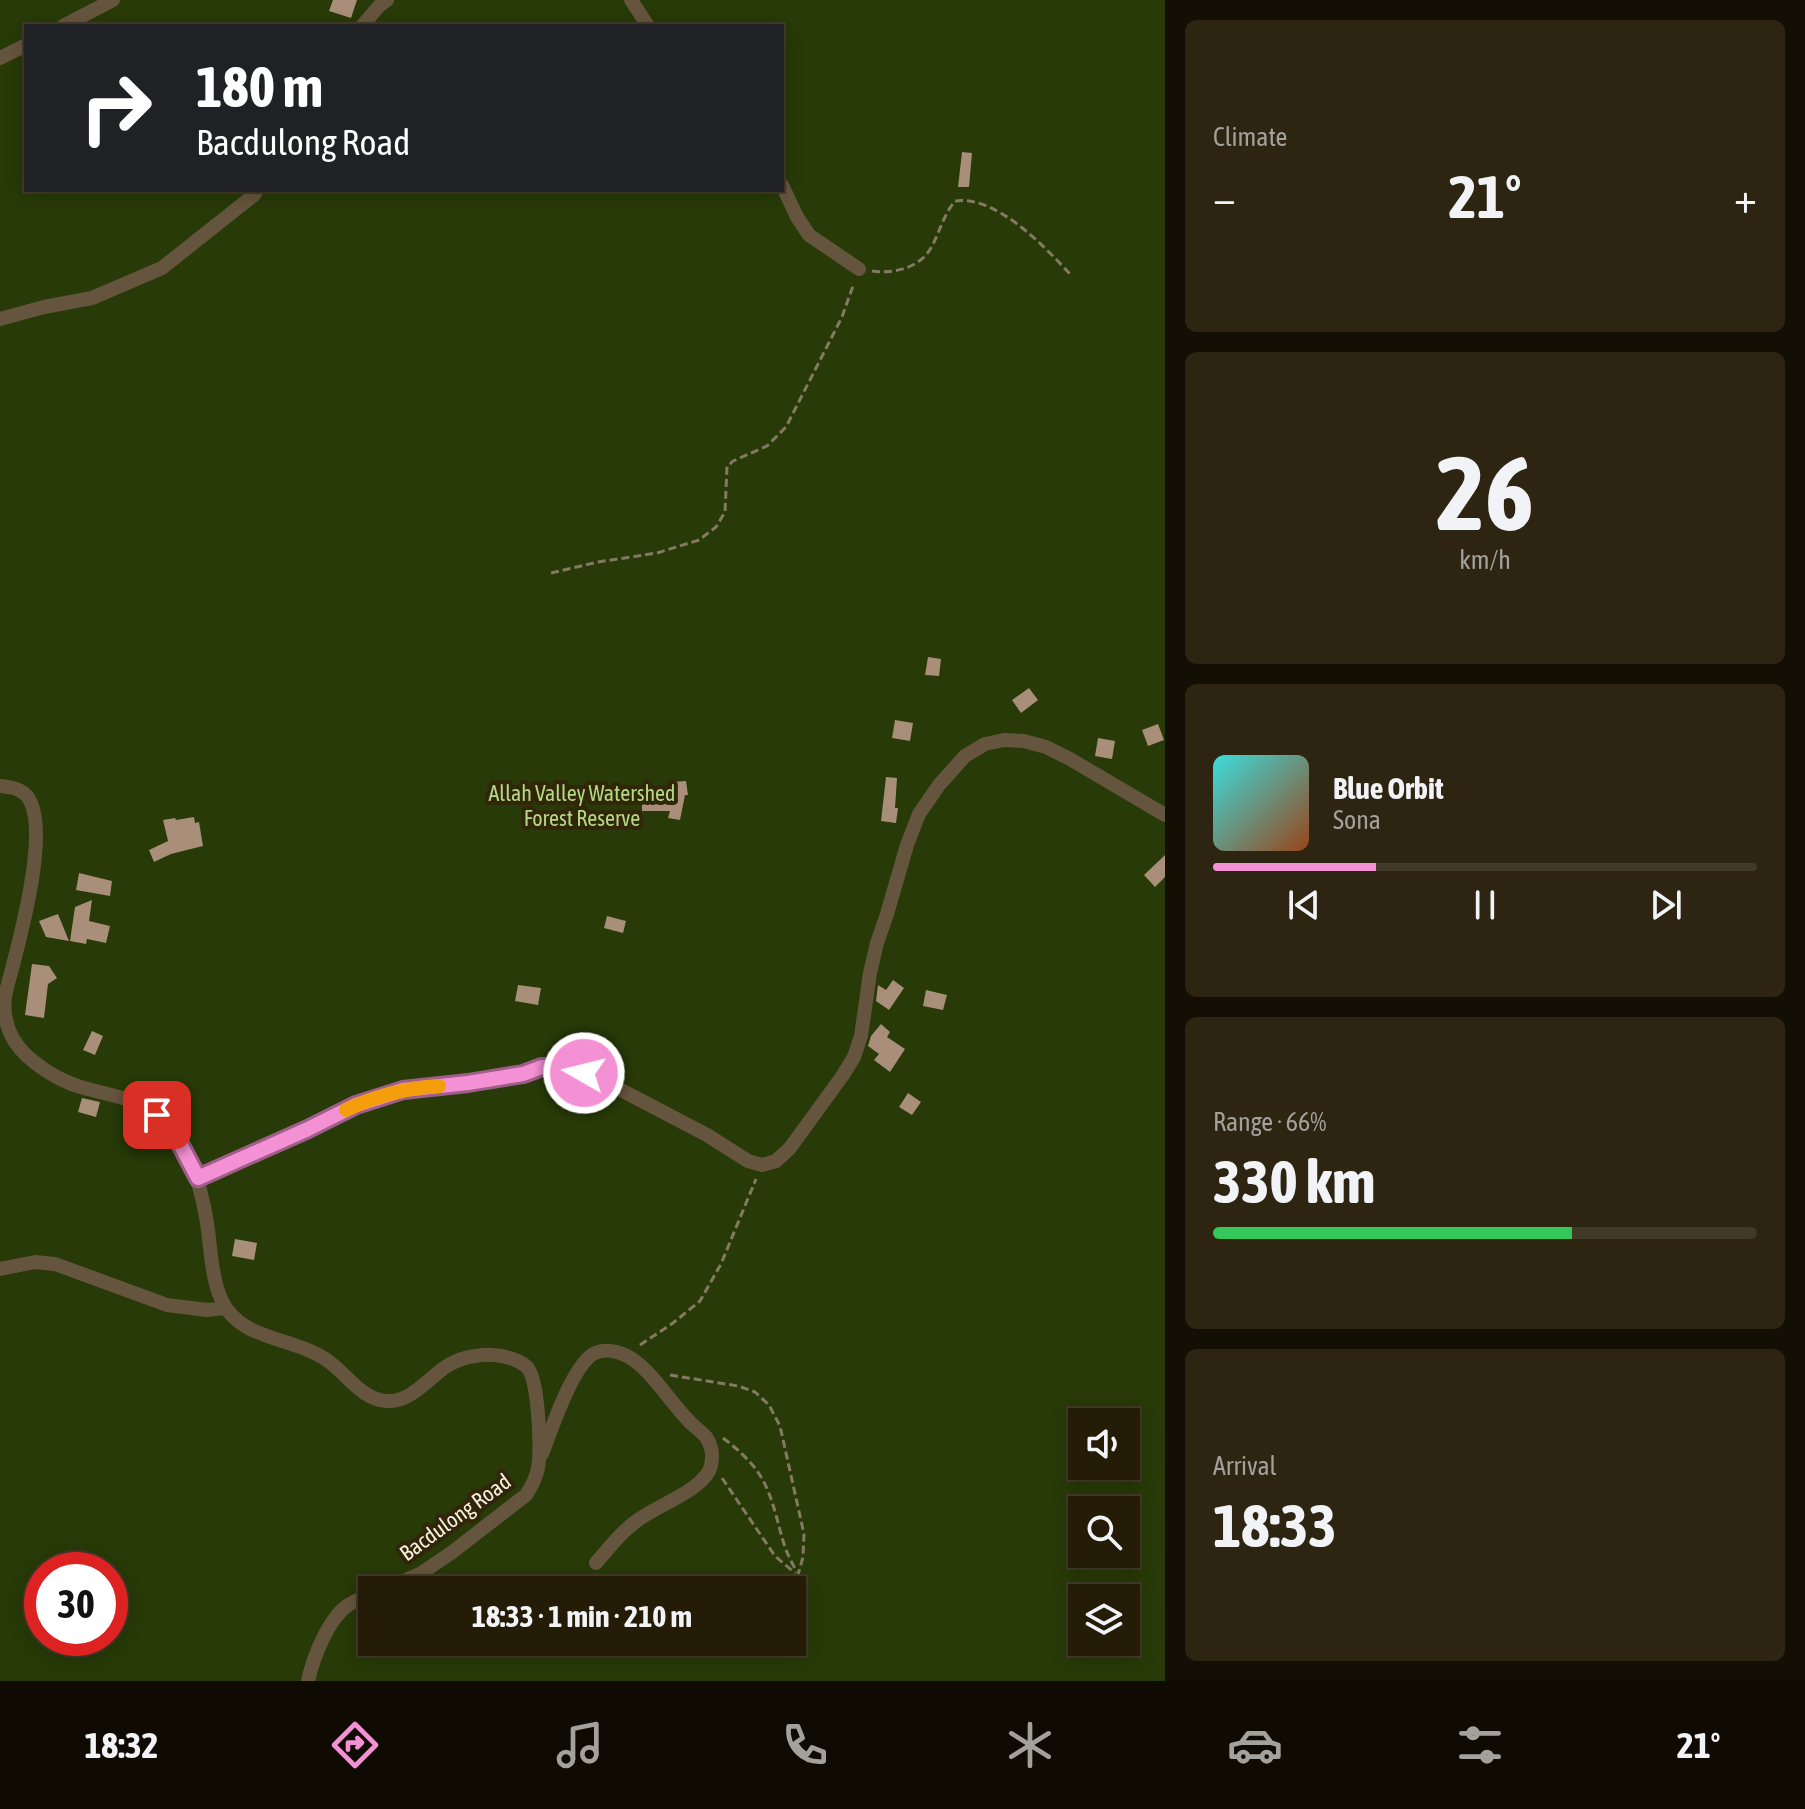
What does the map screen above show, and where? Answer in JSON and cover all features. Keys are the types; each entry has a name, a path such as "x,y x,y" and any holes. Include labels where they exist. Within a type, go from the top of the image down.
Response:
{"street":[{"path":"67,24 113,0"},
{"path":"364,24 387,0"},
{"path":"631,0 647,24"},
{"path":"0,58 24,46"},
{"path":"784,189 809,235 859,269"},
{"path":"0,319 92,298 162,268 256,192"},
{"path":"198,1178 381,1096 403,1090 523,1074 542,1067 563,1067 584,1073 707,1135 748,1161 762,1165 776,1161 790,1148 854,1057 861,1036 873,958 907,845 919,814 965,756 985,744 1004,740 1046,747 1165,815"},
{"path":"0,786 16,788 27,795 34,810 36,829 34,865 5,993 7,1027 18,1047 41,1068 83,1088 141,1105 157,1115 178,1140 198,1178 215,1284 225,1308 207,1310 167,1305 55,1264 35,1262 0,1269"},
{"name":"Bacdulong Road","path":"225,1308 240,1324 261,1335 314,1352 330,1362 363,1393 376,1400 390,1402 406,1397 447,1366 477,1355 497,1355 518,1361 529,1369 537,1399 538,1466 534,1484 514,1505 413,1576"},
{"path":"538,1466 553,1423 578,1370 589,1356 598,1351 626,1355 646,1371 688,1421 705,1436 712,1449 708,1472 693,1487 634,1523 596,1563"},
{"path":"308,1681 321,1644 334,1620 347,1606 358,1601"}],"path":[{"path":"551,573 657,553 699,540 716,527 725,512 727,467 733,461 767,446 786,427 842,317 859,269 898,271 916,264 930,251 948,209 955,201 965,199 982,204 1021,227 1070,274"},
{"path":"626,1355 700,1301 721,1264 762,1165"},
{"path":"646,1371 738,1386 755,1392 769,1405 780,1426 804,1534 798,1575"},
{"path":"721,1436 739,1451 766,1486 785,1547 798,1575"},
{"path":"712,1462 775,1556 798,1575"}],"green space":[{"name":"Allah Valley Watershed Forest Reserve","path":"0,0 1165,0 1165,1681 0,1681"}],"building":[{"path":"333,0 357,0 351,18 329,11"},
{"path":"962,152 972,153 969,187 958,187"},
{"path":"928,657 941,659 939,676 925,675"},
{"path":"1029,688 1038,700 1021,713 1012,700"},
{"path":"895,720 913,723 910,741 892,738"},
{"path":"1158,724 1164,740 1148,746 1142,730"},
{"path":"1098,738 1115,741 1112,759 1095,756"},
{"path":"886,777 897,778 896,823 881,821"},
{"path":"686,781 688,795 685,795 680,820 668,818 670,811 642,811 642,795 672,795 671,782"},
{"path":"194,817 195,823 199,822 203,846 154,862 149,850 168,841 163,820"},
{"path":"1165,855 1165,877 1155,887 1144,875"},
{"path":"79,873 112,881 110,896 76,890"},
{"path":"92,900 89,921 110,926 106,943 87,939 86,944 70,941 75,907"},
{"path":"58,914 69,941 46,937 39,921"},
{"path":"607,916 626,921 623,933 604,928"},
{"path":"32,964 49,966 57,978 48,984 44,1018 25,1015"},
{"path":"893,980 904,988 889,1010 876,1001 878,985 886,990"},
{"path":"518,985 541,988 538,1005 515,1001"},
{"path":"926,990 947,995 943,1010 923,1006"},
{"path":"881,1024 890,1032 887,1037 905,1049 890,1072 874,1060 879,1054 868,1046 871,1036"},
{"path":"92,1031 103,1036 95,1055 83,1050"},
{"path":"908,1093 921,1102 912,1115 899,1107"},
{"path":"82,1098 100,1102 96,1117 78,1112"},
{"path":"235,1239 257,1243 254,1260 232,1256"}],"slow traffic":[{"path":"346,1110 403,1090 439,1086"}],"route":[{"path":"157,1115 178,1140 198,1178 356,1105 403,1090 523,1074 542,1067 563,1067 584,1073"}]}
